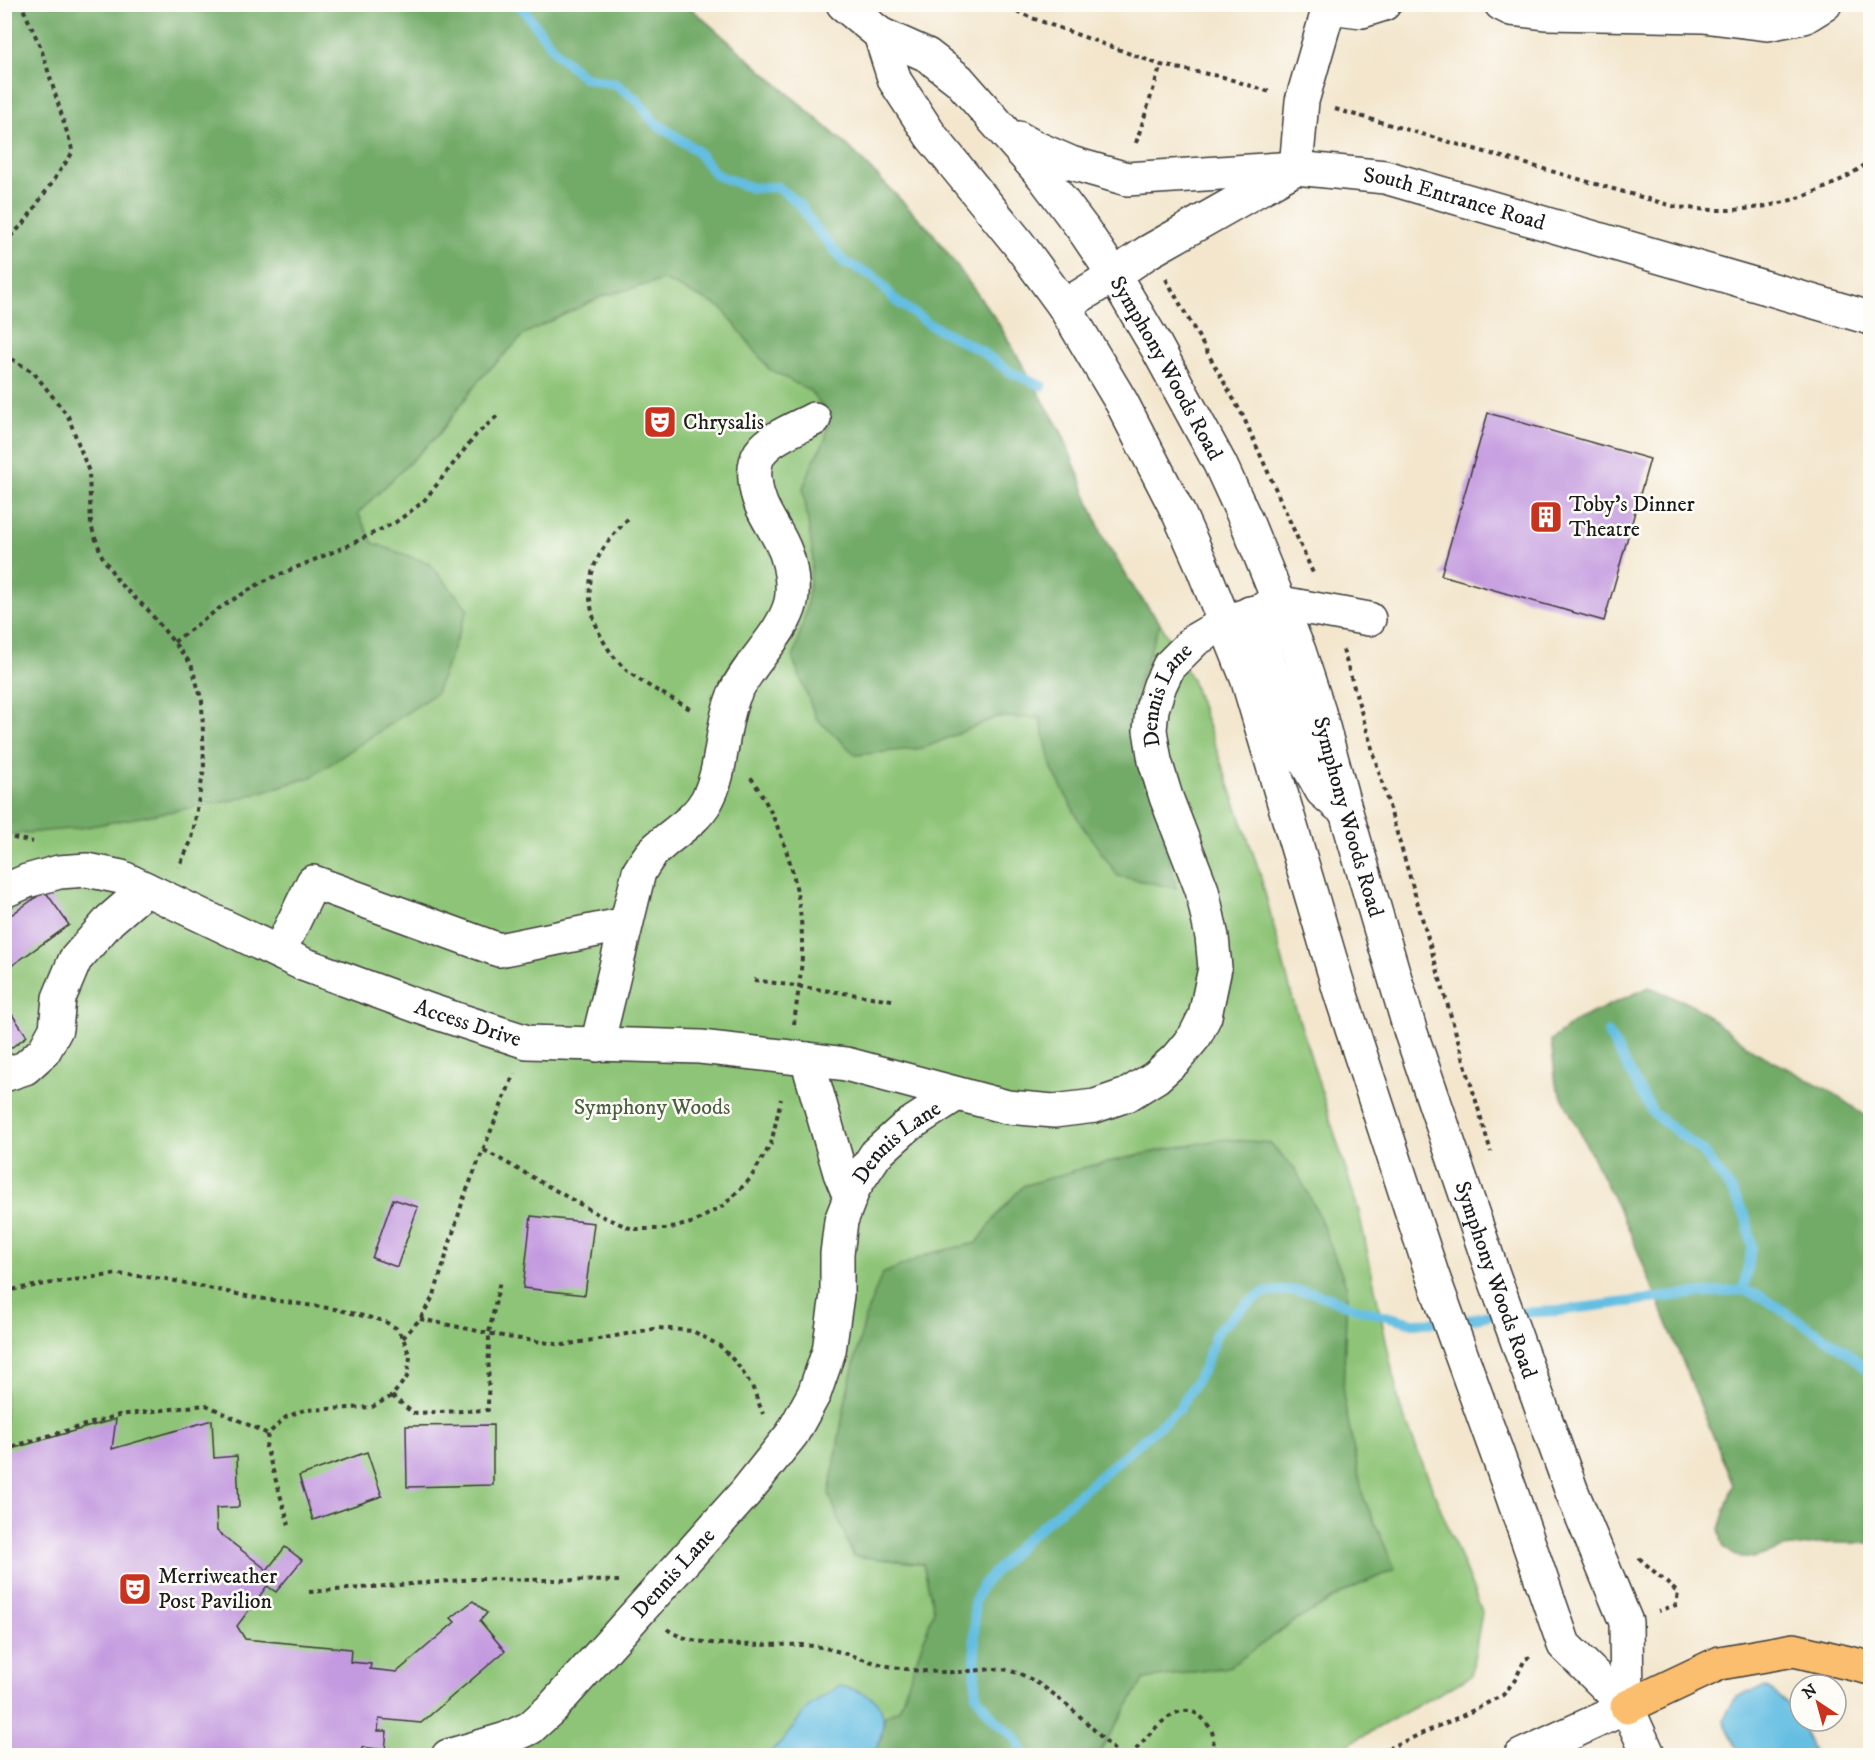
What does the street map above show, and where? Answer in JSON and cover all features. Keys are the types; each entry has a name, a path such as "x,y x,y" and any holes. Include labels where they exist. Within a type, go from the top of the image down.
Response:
{"highway":[{"path":"1627,1707 1720,1663 1794,1650 1870,1668"}],"street":[{"name":"Symphony Woods Road","path":"843,4 880,34 927,55 959,80 1050,185 1114,275 1182,392 1220,464 1281,603 1319,712 1411,1033 1493,1274 1572,1492 1626,1622 1627,1707"},
{"path":"1064,306 1148,252 1296,168 1302,101 1326,6 1362,11 1384,4"},
{"path":"1501,4 1511,9 1547,13 1703,16 1767,24 1804,17 1825,4"},
{"name":"Symphony Woods Road","path":"880,34 895,81 932,136 985,201 1064,306 1122,403 1174,504 1200,561 1238,618 1247,678 1340,992 1433,1277 1564,1645 1627,1707 1649,1755"},
{"name":"South Entrance Road","path":"1001,127 1034,147 1071,163 1127,179 1296,168 1385,177 1870,318"},
{"path":"597,1045 639,872 653,852 694,818 706,800 716,776 725,723 739,687 747,671 782,623 791,602 792,580 787,554 762,511 755,491 754,467 761,452 774,440 814,419"},
{"path":"1281,603 1369,619"},
{"name":"Dennis Lane","path":"448,1755 506,1739 530,1728 552,1708 745,1493 792,1434 814,1394 829,1351 837,1295 837,1254 842,1221 854,1187 876,1154 906,1127 957,1094 1007,1107 1054,1111 1095,1106 1127,1095 1156,1077 1176,1059 1195,1036 1205,1016 1215,968 1212,937 1202,890 1166,797 1155,761 1150,730 1152,709 1169,666 1195,640 1238,618 1281,603"},
{"path":"1238,618 1303,757 1322,791 1346,812"},
{"name":"Access Drive","path":"4,891 27,881 59,872 87,870 121,877 303,964 431,1011 527,1042 700,1047 798,1058 846,1065 957,1094"},
{"path":"279,952 313,882 499,950 626,924"},
{"path":"4,1075 25,1068 44,1051 56,1029 59,998 75,960 110,920 156,893"},
{"path":"798,1058 850,1197"},
{"path":"1521,1755 1627,1707"}],"path":[{"path":"4,243 24,224 73,152 41,48 21,4"},
{"path":"1000,4 1161,65 1223,77 1263,90"},
{"path":"1136,144 1161,65"},
{"path":"1347,112 1676,207 1718,210 1757,208 1791,200 1823,189 1856,172 1870,161"},
{"path":"1169,284 1243,416 1315,577"},
{"path":"4,354 34,373 68,416 89,472 91,526 102,556 119,583 148,610 191,664 202,701 204,768 192,838 156,893"},
{"path":"174,642 221,607 262,582 347,546 396,522 423,502 476,435 497,416"},
{"path":"484,1150 601,1216 632,1229 667,1229 695,1222 724,1205 750,1179 771,1144 798,1058 798,986 802,942 798,899 787,852 770,812 734,752 693,711 630,673 613,656 601,638 594,617 590,596 592,573 612,535 628,519"},
{"path":"1342,646 1463,1059"},
{"path":"754,980 892,1000"},
{"path":"403,1338 420,1319 434,1295 464,1197 527,1042"},
{"path":"4,1291 58,1281 118,1274 166,1279 251,1297 335,1309 384,1321 396,1328 403,1338 410,1357 407,1377 392,1396 372,1407 304,1410 286,1417 268,1434 266,1447 289,1525"},
{"path":"392,1396 413,1413 488,1410 489,1333 500,1281"},
{"path":"420,1319 489,1333 563,1344 658,1328 693,1331 720,1346 737,1364 752,1386 762,1411 771,1459"},
{"path":"4,1449 118,1415 206,1405 268,1434"},
{"path":"1636,1555 1678,1593 1676,1605"},
{"path":"1371,1755 1466,1714 1503,1695 1515,1680 1524,1659"},
{"path":"945,1672 1002,1669 1025,1677 1061,1700 1120,1755"},
{"path":"1130,1755 1166,1719 1176,1712 1187,1710 1197,1712 1209,1725 1214,1735 1214,1745 1209,1755"}],"green space":[{"name":"Symphony Woods","path":"5,5 687,5 849,147 932,232 997,321 1062,433 1103,537 1135,590 1160,623 1192,680 1259,870 1293,1000 1359,1212 1400,1407 1482,1612 1471,1676 1329,1755 5,1756"},
{"path":"5,5 687,5 849,147 932,232 997,321 1062,433 1103,537 1135,590 1160,623 1133,698 1176,888 1118,876 1081,824 1052,769 1040,718 997,717 924,748 856,755 816,718 793,659 806,611 813,556 803,488 826,438 828,413 810,391 769,369 722,308 664,280 603,296 526,333 480,379 440,433 358,513 373,543 430,564 468,609 436,693 311,777 234,800 80,828 5,835"},
{"path":"1649,987 1693,1005 1754,1051 1828,1090 1870,1119 1870,1543 1825,1543 1784,1548 1754,1558 1735,1556 1723,1546 1719,1529 1733,1485 1627,1225 1556,1085 1551,1040 1577,1020"},
{"path":"1225,1139 1270,1143 1295,1169 1317,1211 1347,1288 1343,1395 1363,1496 1395,1569 1348,1590 1292,1623 1229,1667 1144,1679 1098,1755 874,1755 881,1739 885,1716 899,1709 934,1610 923,1564 853,1556 829,1494 847,1392 866,1315 882,1274 931,1253 977,1243 997,1215 1023,1186 1086,1167 1166,1149"}],"water":[{"path":"839,1686 867,1695 881,1708 883,1728 874,1755 768,1755 785,1738 807,1708"},
{"path":"1765,1687 1783,1700 1788,1706 1788,1733 1805,1733 1815,1755 1740,1755 1724,1721 1738,1696"}],"building":[{"name":"Toby's Dinner Theatre","path":"1488,413 1650,459 1604,621 1441,575"},
{"path":"45,891 69,925 4,971 4,920"},
{"path":"4,1003 27,1036 4,1053"},
{"path":"393,1199 418,1207 397,1267 372,1258"},
{"path":"531,1216 594,1223 585,1295 523,1288"},
{"name":"Merriweather Post Pavilion","path":"116,1419 112,1449 212,1420 214,1458 237,1456 239,1507 216,1508 217,1531 267,1570 285,1547 302,1560 276,1592 267,1586 237,1626 245,1639 351,1649 350,1662 371,1664 370,1669 397,1672 455,1622 451,1618 473,1601 487,1613 480,1621 505,1651 421,1723 379,1719 378,1731 387,1731 385,1750 362,1747 362,1756 4,1756 4,1451"},
{"path":"493,1425 493,1485 407,1487 406,1426"},
{"path":"367,1452 382,1496 313,1520 299,1476"}],"waterway":[{"path":"519,4 558,55 585,78 616,84 637,100 654,122 696,150 716,175 752,188 778,187 800,205 813,225 844,262 873,276 896,301 929,324 981,351 1010,372 1042,386"},
{"path":"1608,1033 1653,1113 1703,1152 1732,1191 1746,1218 1752,1247 1743,1290"},
{"path":"1025,1756 1015,1737 994,1719 976,1695 974,1603 982,1585 1025,1540 1179,1409 1204,1368 1217,1331 1244,1306 1263,1293 1289,1290 1315,1293 1355,1308 1413,1323 1457,1322 1494,1314 1557,1311 1681,1295 1743,1290 1760,1296 1793,1317 1844,1350 1870,1372"}],"place":[{"name":"Chrysalis","path":"660,422"},
{"name":"Toby's Dinner Theatre","path":"1546,517"},
{"name":"Merriweather Post Pavilion","path":"135,1589"}]}
